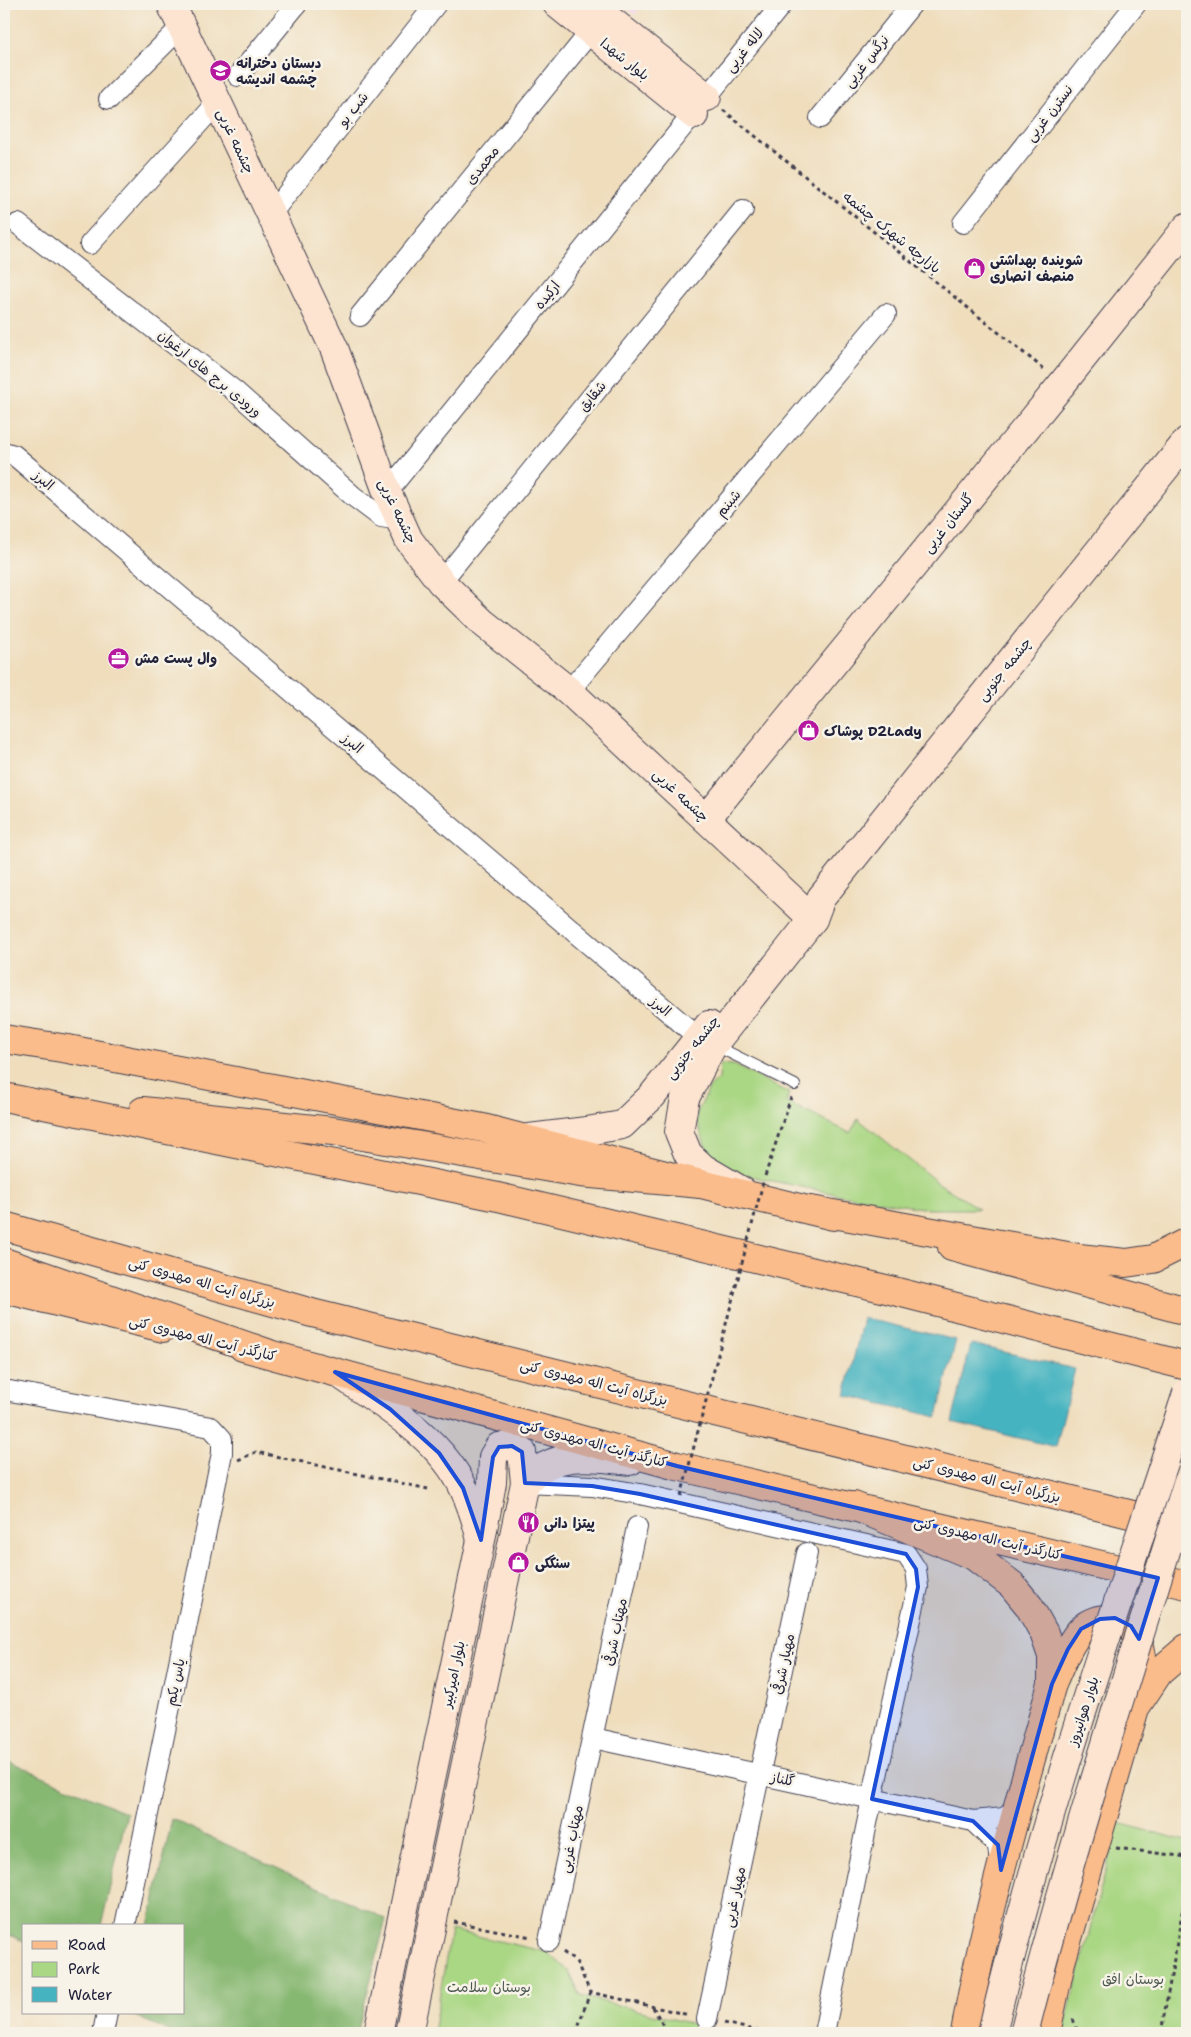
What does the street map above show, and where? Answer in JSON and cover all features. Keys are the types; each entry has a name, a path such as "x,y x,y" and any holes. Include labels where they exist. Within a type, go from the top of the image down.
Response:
{"main road":[{"path":"4,1039 260,1085 529,1138 701,1184"},
{"path":"4,1097 238,1146 498,1197 886,1289 1187,1366"},
{"path":"30,1102 192,1115 333,1131 580,1173 756,1187 811,1210 1032,1267 1187,1311"},
{"path":"811,1210 1012,1246 1126,1263 1153,1259 1187,1242"},
{"name":"بزرگراه آیت اله مهدوی کنی","path":"4,1226 312,1313 1187,1528"},
{"path":"4,1262 268,1353"},
{"name":"کنارگذر آیت اله مهدوی کنی","path":"4,1289 268,1353 677,1466 1187,1585"},
{"path":"854,1506 974,1556 1012,1585 1029,1606 1044,1633 1052,1656 1052,1684"},
{"path":"965,2033 971,1995 1001,1870 1052,1684 1068,1649 1082,1629 1100,1619 1115,1618 1131,1626 1139,1639 1143,1663 1135,1708 1062,1962 1046,2033"},
{"path":"1135,1708 1159,1672 1187,1648"}],"street":[{"path":"238,76 297,4"},
{"name":"شب بو","path":"271,214 436,4"},
{"name":"بلوار شهدا","path":"557,4 595,17 700,106"},
{"name":"لاله غربی","path":"700,106 782,4"},
{"name":"نرگس غربی","path":"820,118 912,4"},
{"name":"نسترن غربی","path":"963,223 1136,4"},
{"path":"109,99 176,15"},
{"name":"چشمه غربی","path":"176,15 334,348 387,492 409,540 441,582 482,622 569,691 707,818 811,908"},
{"name":"محمدی","path":"360,316 595,17"},
{"path":"90,244 218,102"},
{"name":"ارکیده","path":"387,492 700,106"},
{"name":"شقایق","path":"441,582 743,210"},
{"name":"ورودی برج های ارغوان","path":"18,224 236,392 354,496 381,517 400,520"},
{"name":"گلستان غربی","path":"707,818 1062,384 1187,227"},
{"name":"شبنم","path":"569,691 886,314"},
{"name":"چشمه جنوبی","path":"529,1138 622,1125 706,1042 811,908 1187,441"},
{"name":"البرز","path":"4,452 14,455 706,1042"},
{"name":"چشمه جنوبی","path":"706,1042 685,1098 679,1132 688,1154 703,1168 756,1187"},
{"name":"بلوار امیرکبیر","path":"335,1372 390,1410 439,1453 463,1488 473,1510 481,1540 378,2033"},
{"name":"یاس یکم","path":"4,1390 211,1427 222,1439 219,1467 125,1924"},
{"name":"بلوار هوانیروز","path":"992,2033 1011,1949 1060,1783 1187,1393"},
{"path":"409,2033 525,1482 522,1452 512,1446 499,1448 493,1457 492,1483 481,1540"},
{"path":"525,1482 534,1471 550,1462 565,1458 602,1458 677,1466"},
{"path":"525,1482 592,1486 640,1494 906,1554 916,1569 918,1586 824,2033"},
{"path":"1024,2033 1049,1935 1187,1484"},
{"name":"مهتاب شرقی","path":"593,1738 637,1528"},
{"name":"مهیار شرقی","path":"760,1774 806,1553"},
{"name":"گلناز","path":"593,1738 973,1822"},
{"name":"مهتاب غربی","path":"549,1941 593,1738"},
{"name":"مهیار غربی","path":"707,2019 760,1774"},
{"path":"973,1822 1004,1818 1017,1809"},
{"path":"973,1822 998,1845 1001,1870"},
{"path":"103,2033 107,2014"}],"lane":[{"path":"706,1042 795,1085"}],"path":[{"name":"بازارچه شهرک چشمه","path":"700,106 1062,384"},
{"path":"681,1496 756,1187 795,1085"},
{"path":"219,1467 256,1452 428,1489"},
{"path":"1112,1848 1187,1857"},
{"path":"1161,2033 1187,1885"},
{"path":"434,1918 549,1941 577,1963 590,1992 576,2033"},
{"path":"590,1992 767,2033"},
{"path":"653,2007 667,2033"}],"highlighted area":[{"path":"335,1372 677,1466 1158,1578 1139,1639 1131,1626 1115,1618 1100,1619 1081,1629 1068,1649 1052,1684 1001,1870 998,1845 973,1821 872,1799 918,1587 916,1569 906,1554 640,1494 592,1486 525,1483 522,1452 512,1446 499,1447 493,1457 481,1540 463,1488 439,1453 390,1409"}],"shaded area":[{"path":"621,4 643,4 635,15"}],"green space":[{"path":"720,1064 734,1065 789,1093 786,1102 850,1133 858,1119 937,1182 979,1209 928,1209 841,1195 744,1175 717,1161 707,1151 697,1121 697,1113 710,1087 719,1079"},
{"path":"4,1759 127,1813 101,1924 22,1924 22,1941 4,1932"},
{"path":"172,1819 386,1919 357,2033 174,2033 130,2014 185,2014 185,1924 149,1924"},
{"name":"بوستان افق","path":"1118,1823 1187,1841 1187,2033 1063,2033"},
{"name":"بوستان سلامت","path":"451,1930 547,1952 568,1970 581,1996 729,2033 433,2033"}],"water":[{"path":"863,1318 956,1340 937,1417 845,1395"},
{"path":"971,1344 1075,1369 1056,1447 952,1422"}],"place":[{"name":"دبستان دخترانه چشمه اندیشه","path":"220,71"},
{"name":"شوینده بهداشتی منصف انصاری","path":"974,268"},
{"name":"وال پست مش","path":"119,658"},
{"name":"پوشاک D2Lady","path":"808,731"},
{"name":"پیتزا دانی","path":"528,1523"},
{"name":"سنگکی","path":"519,1563"}]}
